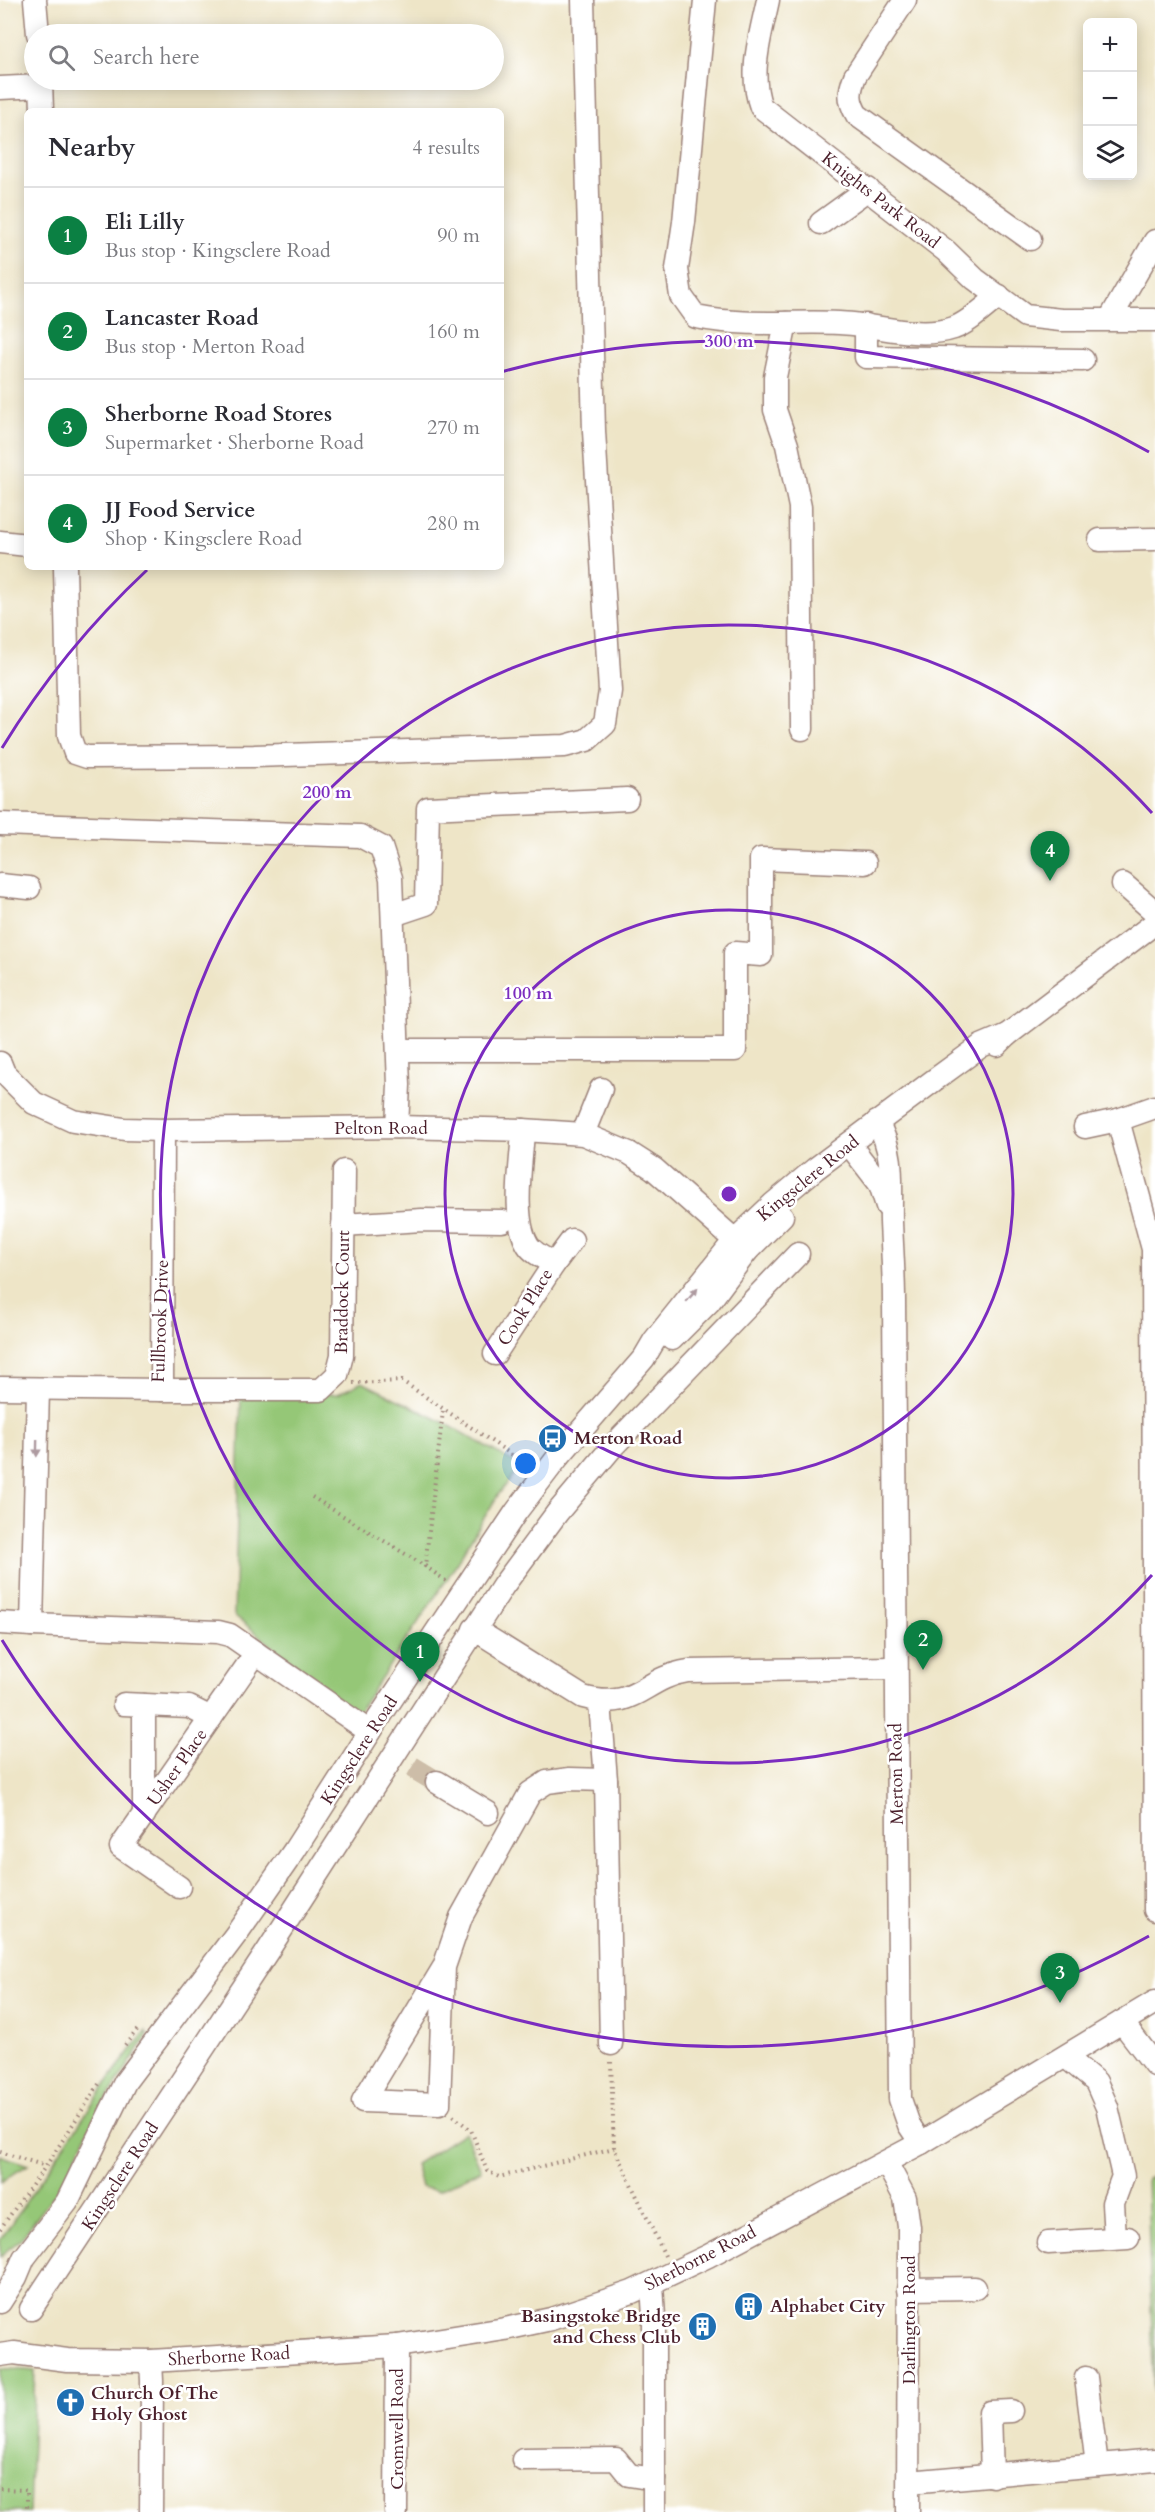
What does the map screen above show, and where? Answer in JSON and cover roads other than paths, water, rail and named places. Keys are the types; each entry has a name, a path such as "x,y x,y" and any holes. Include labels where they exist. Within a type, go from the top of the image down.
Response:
{"street":[{"path":"35,0 37,24"},
{"path":"65,570 69,736 75,753 87,757 254,756 565,746 587,740 605,724 610,692 594,431 583,0"},
{"path":"705,0 684,222 677,269 681,296 696,317 761,325 786,323 866,325 926,332 955,327 999,296"},
{"name":"Knights Park Road","path":"768,0 756,59 756,94 761,107 868,189 946,251 975,279 1025,316 1061,320 1155,320"},
{"path":"905,0 855,76 850,90 850,103 857,114 1030,239"},
{"path":"0,88 24,85"},
{"path":"41,90 42,108"},
{"path":"821,223 868,189"},
{"path":"1110,319 1150,246 1155,241"},
{"path":"786,323 775,377 775,410 787,446 800,507 802,729"},
{"path":"866,325 866,357 1083,360"},
{"path":"1100,540 1155,539"},
{"path":"0,542 24,545"},
{"path":"393,915 426,904 428,808 627,800"},
{"path":"0,824 360,836 381,847 391,878 399,1085 397,1127"},
{"path":"398,1050 735,1050 735,953 761,955 761,859 865,863"},
{"path":"1123,884 1155,912"},
{"path":"0,885 29,888"},
{"name":"Kingsclere Road","path":"0,2302 16,2277 24,2258 67,2202 125,2082 237,1933 294,1851 516,1512 587,1422 644,1358 662,1348 709,1302 741,1246 793,1206 853,1149 987,1056 1007,1035 1155,923"},
{"name":"Pelton Road","path":"0,1063 4,1073 34,1103 73,1121 124,1129 397,1127 583,1134 629,1153 654,1169 741,1246"},
{"path":"583,1134 601,1089"},
{"path":"1085,1127 1118,1120 1155,1107"},
{"path":"1118,1120 1153,1249 1155,1910"},
{"name":"Merton Road","path":"881,1128 892,1175 900,2099 909,2125 921,2143"},
{"name":"Fullbrook Drive","path":"0,1388 162,1390 163,1130"},
{"name":"Cook Place","path":"495,1354 554,1264 529,1247 522,1231 519,1210 523,1130"},
{"name":"Merton Road","path":"853,1149 880,1184 891,1219"},
{"name":"Braddock Court","path":"162,1390 321,1390 337,1375 342,1355 344,1171"},
{"path":"343,1225 423,1220 502,1221"},
{"path":"554,1264 572,1240"},
{"name":"Kingsclere Road","path":"31,2308 267,1952 404,1761 474,1629 557,1513 614,1445 798,1254"},
{"path":"33,1625 38,1390"},
{"path":"587,1422 614,1445"},
{"path":"0,1623 218,1632 230,1635 370,1732"},
{"path":"474,1629 583,1697 600,1702 615,1702 627,1698 675,1673 687,1671 895,1668"},
{"name":"Usher Place","path":"178,1887 121,1847 256,1653"},
{"path":"600,1702 606,1780 611,2044"},
{"name":"Usher Place","path":"144,1815 134,1705 189,1707 211,1718"},
{"path":"444,1967 439,2104 363,2101 444,1967 461,1917 530,1793 548,1782 570,1779 606,1780"},
{"path":"437,1782 489,1811"},
{"path":"237,1933 267,1952"},
{"name":"Sherborne Road","path":"5,2351 67,2360 150,2361 397,2346 506,2329 551,2319 652,2284 886,2162 1155,2002"},
{"path":"1122,2022 1155,2065"},
{"path":"1048,2243 1122,2238 1113,2203 1123,2176 1107,2107 1096,2082 1072,2062 1068,2055"},
{"name":"Darlington Road","path":"886,2162 905,2198 909,2227 908,2512"},
{"name":"Kingsclere Road","path":"0,2273 24,2258"},
{"path":"652,2284 654,2512"},
{"path":"908,2289 975,2288"},
{"name":"Cromwell Road","path":"396,2512 397,2346"},
{"path":"150,2361 152,2381 151,2512"},
{"path":"1086,2378 1097,2465"},
{"path":"992,2476 990,2412 1011,2411"},
{"path":"523,2460 616,2459 628,2475 654,2479"},
{"path":"909,2482 1155,2460"}],"tunnel":[{"path":"412,1767 437,1782"}],"place":[{"name":"JJ Food Service","path":"1050,881"},
{"name":"Merton Road","path":"553,1438"},
{"name":"Lancaster Road","path":"923,1670"},
{"name":"Eli Lilly","path":"420,1682"},
{"name":"Sherborne Road Stores","path":"1060,2003"},
{"name":"Alphabet City","path":"749,2306"},
{"name":"Basingstoke Bridge and Chess Club","path":"702,2326"},
{"name":"Church Of The Holy Ghost","path":"70,2403"}]}
